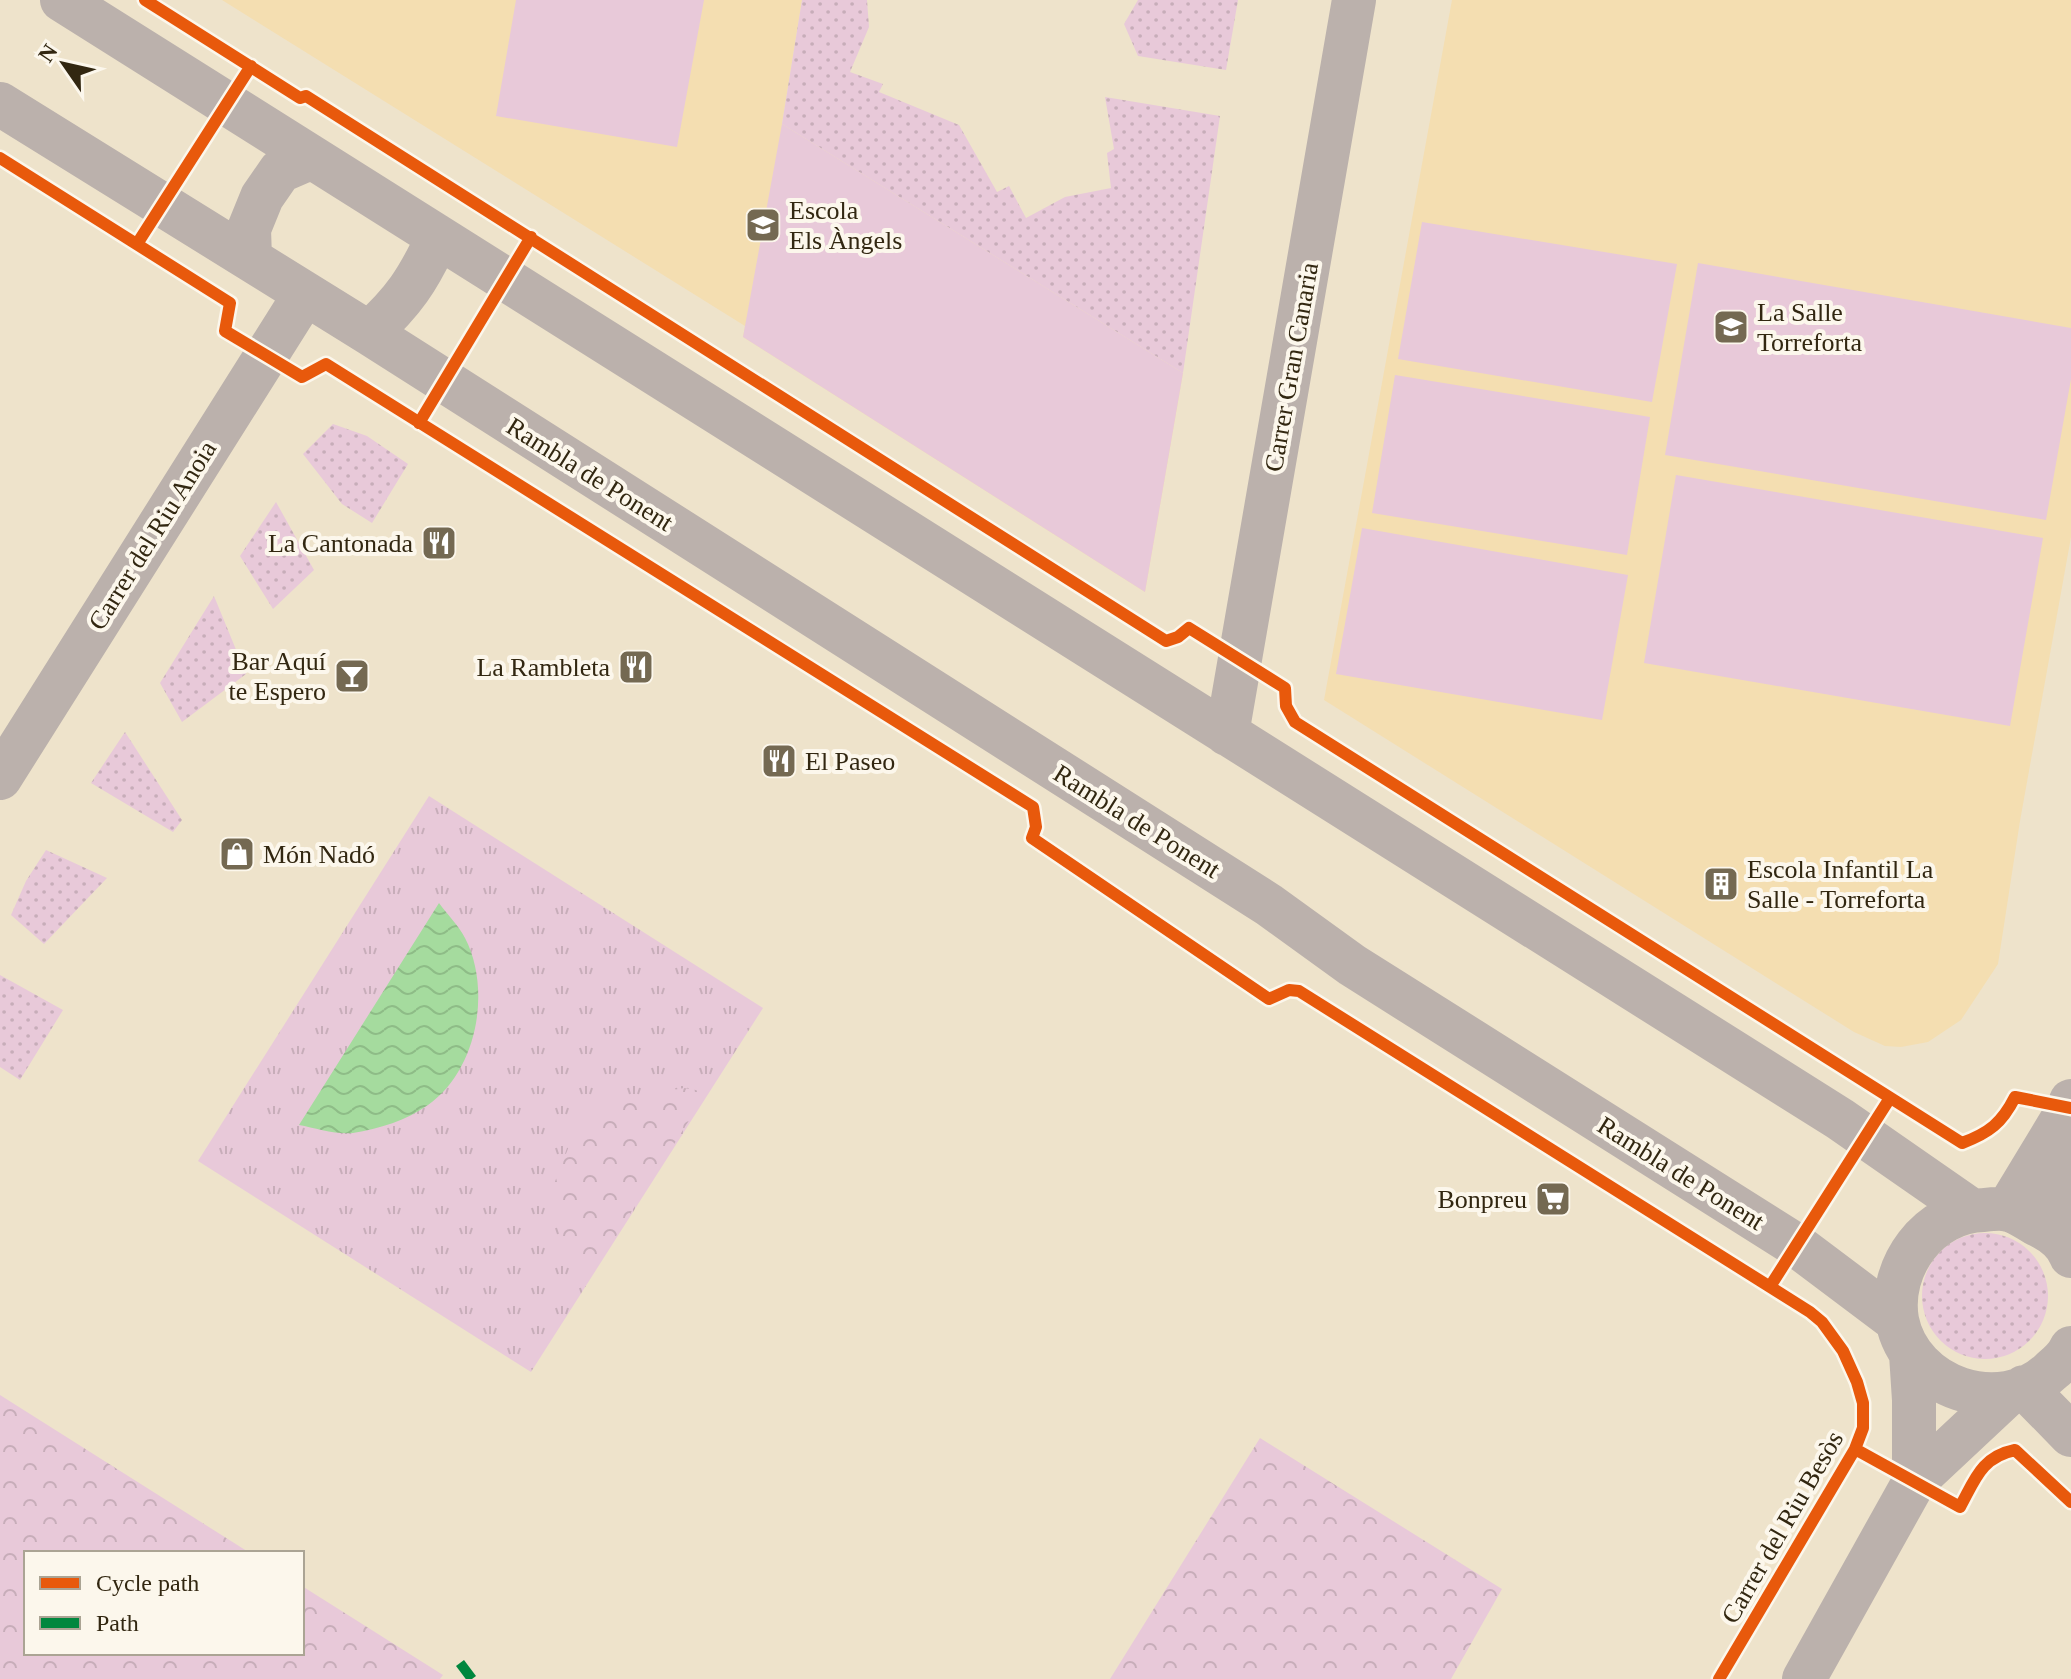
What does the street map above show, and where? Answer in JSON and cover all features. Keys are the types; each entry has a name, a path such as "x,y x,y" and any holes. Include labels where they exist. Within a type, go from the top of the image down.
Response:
{"street":[{"path":"62,0 1840,1119 1989,1210 2062,1244 2070,1104"},
{"name":"Carrer Gran Canaria","path":"1227,734 1354,0"},
{"name":"Rambla de Ponent","path":"0,104 369,333 1269,905 1352,965 1796,1245 1904,1338 1938,1380 1971,1394 2016,1391"},
{"path":"250,258 249,229 262,197 280,171 310,158"},
{"path":"369,333 411,290 438,237"},
{"name":"Carrer del Riu Anoia","path":"0,778 305,294"},
{"path":"1914,1482 1897,1284 1911,1250 1937,1224 1989,1210 2070,1104"},
{"path":"1804,1679 1914,1482 2016,1391 2042,1380 2071,1348"},
{"path":"2016,1391 2071,1435"}],"shaded area":[{"name":"Escola Els Àngels","path":"222,0 802,0 782,124 1183,373 1145,592 743,337 745,326"},
{"name":"La Salle Torreforta","path":"1452,0 2071,0 2071,537 2020,821 1998,964 1961,1020 1928,1042 1901,1047 1885,1046 1854,1032 1324,700"}],"green space":[{"path":"516,0 704,0 677,147 496,116"},
{"path":"802,0 867,0 869,27 850,72 883,84 879,92 959,125 997,192 1009,186 1026,218 1065,197 1111,188 1107,153 1114,149 1105,97 1220,116 1183,373 782,124"},
{"path":"1138,0 1238,0 1226,70 1138,56 1124,24"},
{"path":"782,124 1183,373 1145,592 743,337"},
{"path":"1422,222 1677,264 1652,402 1398,359"},
{"path":"1698,263 2071,328 2071,379 2046,520 1665,455"},
{"path":"1395,375 1650,417 1627,555 1372,513"},
{"path":"333,424 367,436 408,464 372,523 342,504 303,454"},
{"path":"1676,475 2043,538 2010,726 1644,663"},
{"path":"276,502 314,570 273,609 240,556"},
{"path":"1362,528 1628,575 1602,720 1336,674"},
{"path":"214,596 246,674 182,722 160,683"},
{"path":"125,732 182,820 173,832 91,783"},
{"path":"429,796 763,1008 531,1372 198,1161"},
{"path":"46,850 107,878 44,944 11,915 26,881"},
{"path":"0,975 63,1010 20,1080 0,1067"},
{"path":"684,1088 707,1092 589,1279 560,1235 554,1184 575,1131 610,1101"},
{"path":"1985,1233 2009,1237 2030,1251 2044,1272 2048,1296 2044,1320 2030,1341 2009,1355 1985,1359 1961,1355 1940,1341 1926,1320 1922,1296 1926,1272 1940,1251 1961,1237"},
{"path":"0,1395 247,1551 24,1551 24,1655 304,1655 304,1587 443,1675 440,1679 0,1679"},
{"path":"1260,1438 1502,1589 1451,1679 1110,1679"}],"water":[{"path":"439,903 465,938 478,981 475,1028 458,1072 445,1090 428,1105 392,1123 353,1133 299,1125"}],"marked path":[{"path":"460,1663 472,1679"}],"cycle path":[{"path":"145,0 300,98 306,96 1166,641 1178,637 1189,628 1285,688 1286,706 1295,722 1962,1143 1994,1126 2015,1097 2071,1108"},
{"path":"137,244 251,66"},
{"name":"Carrer del Riu Besòs","path":"0,158 230,303 225,331 302,377 326,364 1033,807 1036,827 1032,838 1269,999 1289,990 1299,991 1822,1322 1843,1351 1857,1382 1863,1403 1863,1428 1855,1449 1719,1679"},
{"path":"419,423 531,237"},
{"path":"1771,1285 1890,1098"},
{"name":"Carrer del Riu Besòs","path":"1855,1449 1960,1507 1980,1471 1994,1458 2015,1450 2071,1502"}],"place":[{"name":"Escola Els Àngels","path":"763,225"},
{"name":"La Salle Torreforta","path":"1731,327"},
{"name":"La Cantonada","path":"439,543"},
{"name":"La Rambleta","path":"636,667"},
{"name":"Bar Aquí te Espero","path":"352,676"},
{"name":"El Paseo","path":"779,761"},
{"name":"Món Nadó","path":"237,854"},
{"name":"Escola Infantil La Salle - Torreforta","path":"1721,884"},
{"name":"Bonpreu","path":"1553,1199"}]}
